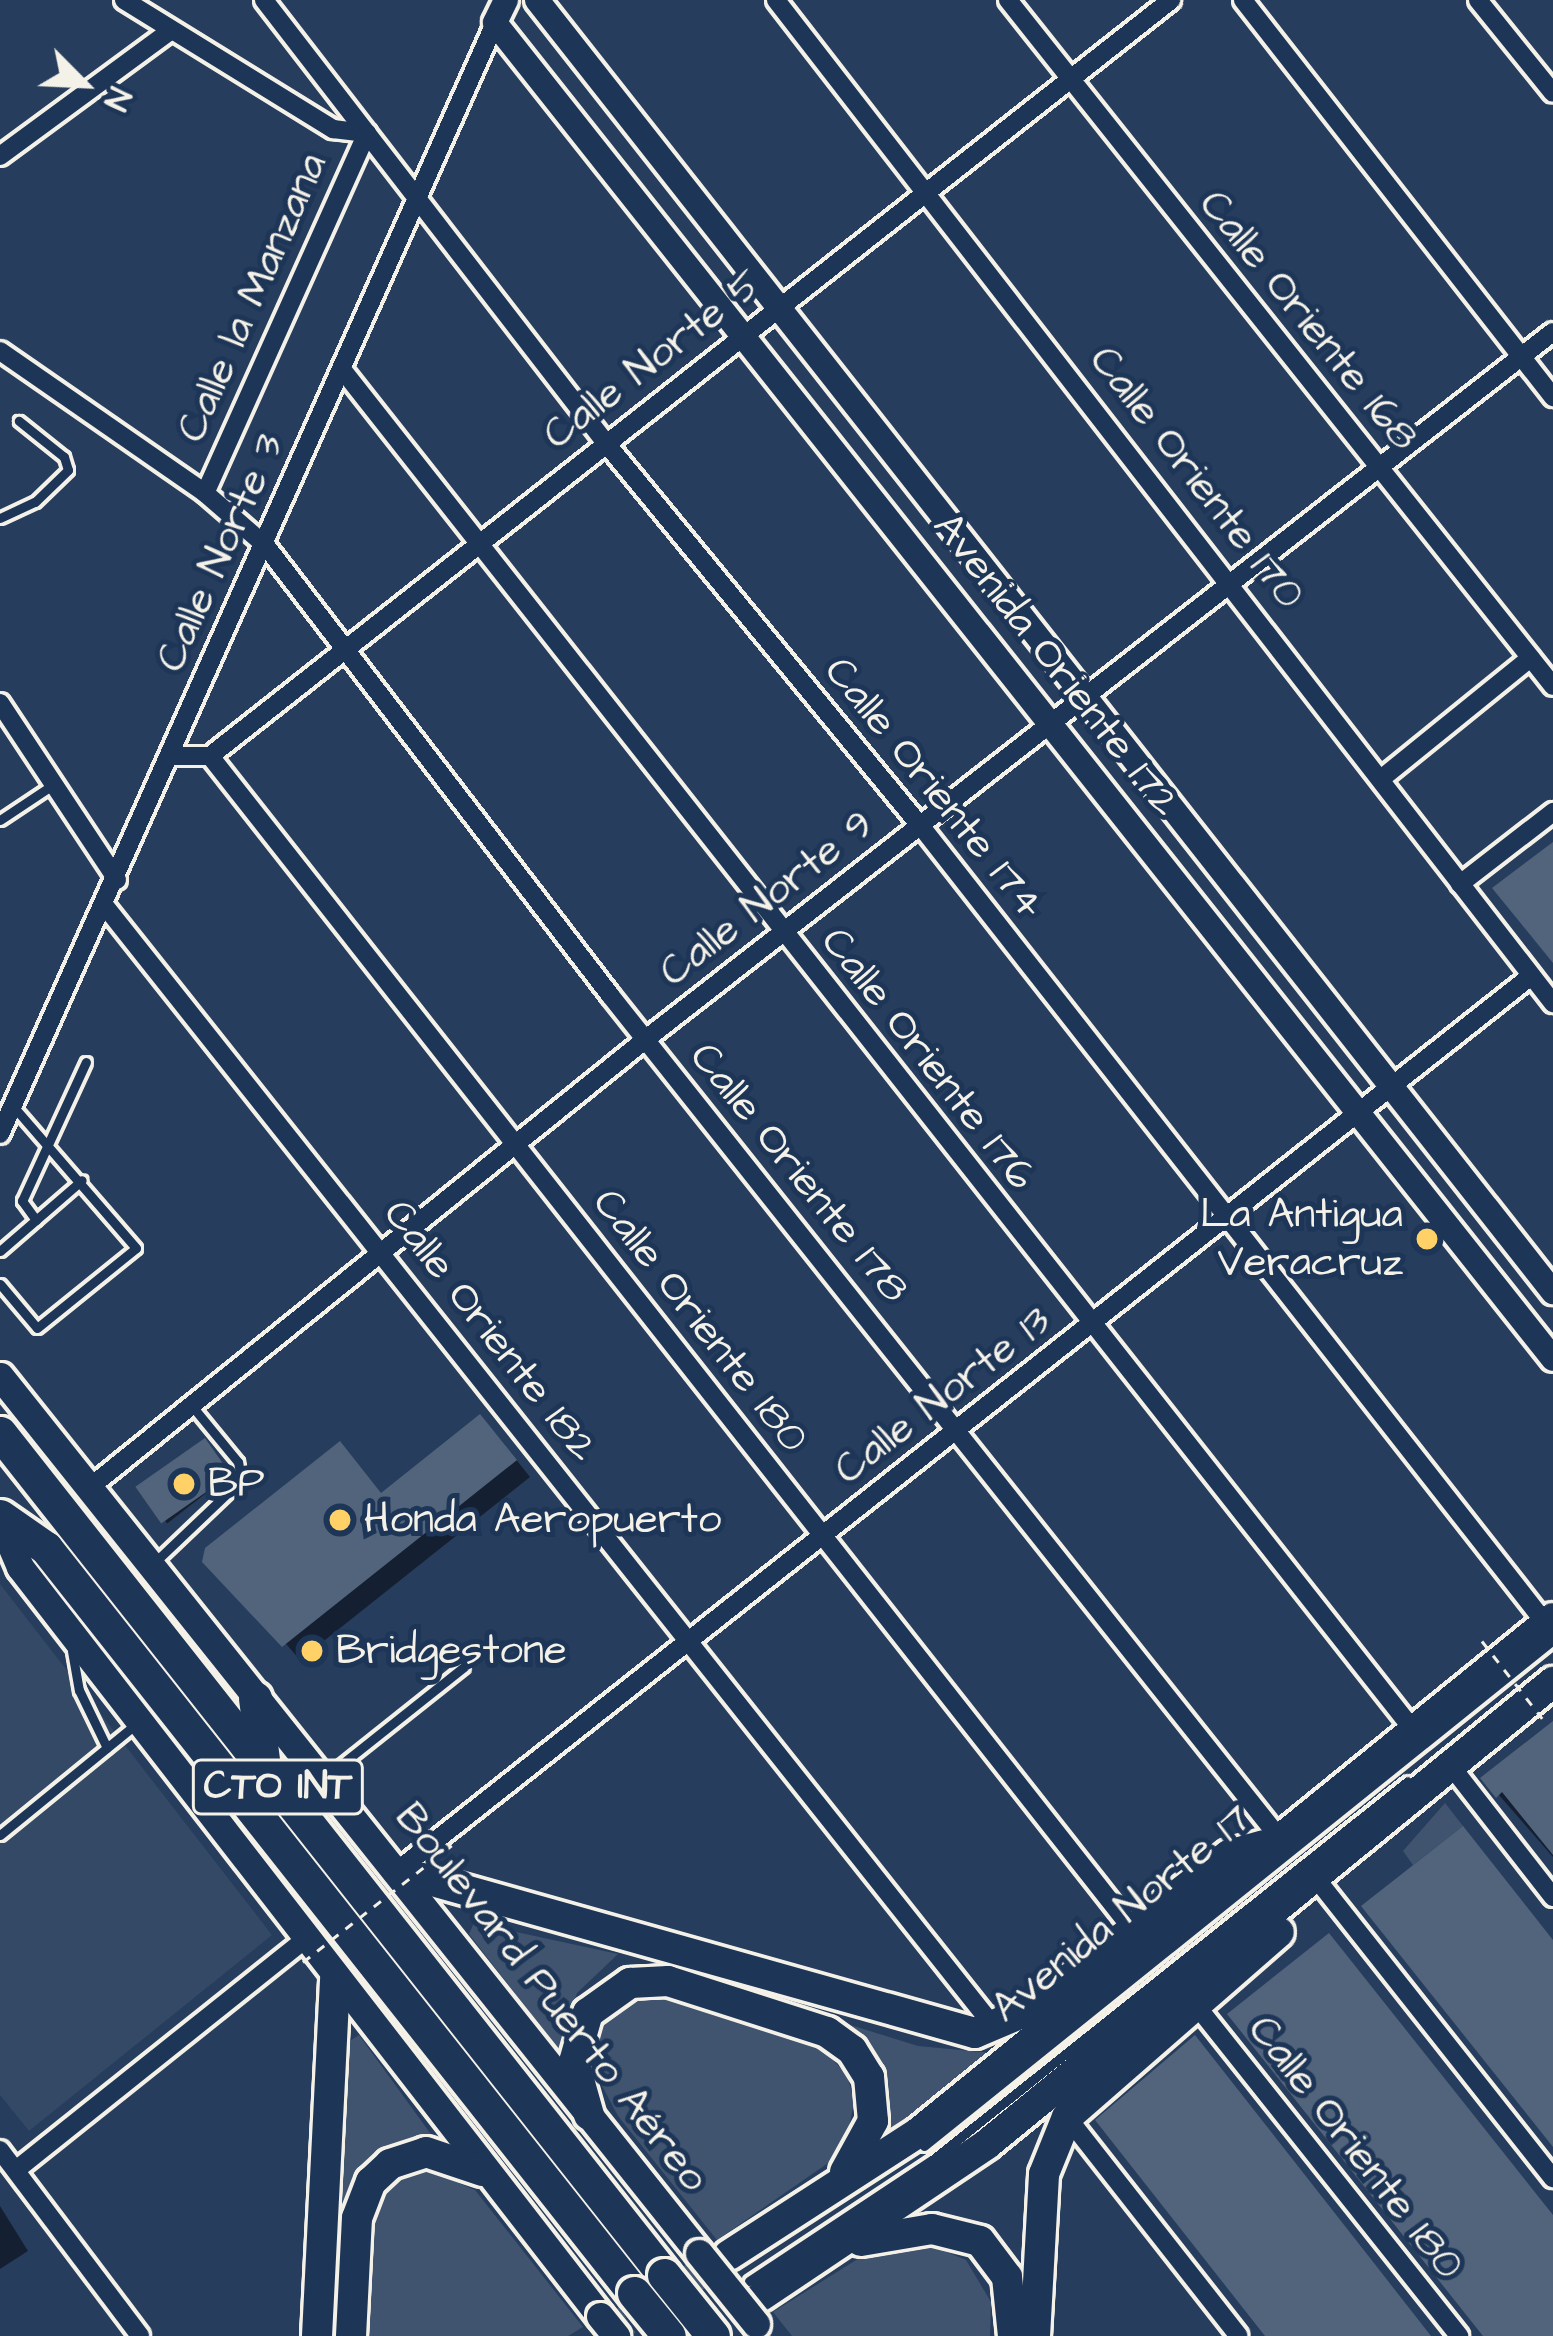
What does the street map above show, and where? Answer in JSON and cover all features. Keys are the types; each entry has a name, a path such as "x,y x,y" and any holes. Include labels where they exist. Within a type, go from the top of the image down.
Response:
{"highway":[{"name":"CTO INT","path":"0,1433 712,2336"},
{"name":"CTO INT","path":"3,1534 46,1548 669,2336"},
{"path":"255,1698 264,1769"}],"main road":[{"name":"Boulevard Puerto Aéreo","path":"0,1376 589,2115 722,2258 758,2309"},
{"name":"CTO INT","path":"3,1534 306,1949 335,1977 482,2171 608,2326"},
{"name":"Avenida Norte 17","path":"722,2258 919,2132 1414,1730 1551,1627"},
{"path":"758,2309 986,2144 1553,1682"},
{"path":"397,1871 951,2031 995,2029 1229,1855 1281,1840"},
{"path":"1035,2336 1044,2174 1067,2117 1285,1926 1316,1877"},
{"path":"317,2336 335,1977"},
{"path":"589,2115 576,2075 577,2036 597,2003 630,1983 668,1981 827,2032 861,2063 874,2121 856,2160 818,2197"},
{"path":"351,2336 357,2218 371,2182 401,2158 426,2152 482,2171"},
{"path":"838,2248 917,2229 971,2236 1007,2277 1013,2336"}],"street":[{"path":"124,0 333,129 367,133"},
{"name":"Calle Oriente 174","path":"264,0 421,197 605,442 920,825 1551,1627"},
{"name":"Avenida Oriente 172","path":"537,0 1082,700 1553,1292"},
{"name":"Calle Oriente 170","path":"776,0 1553,1004"},
{"name":"Calle Oriente 168","path":"1008,0 1553,686"},
{"name":"Calle Norte 5","path":"210,756 1171,0"},
{"path":"1243,0 1553,397"},
{"path":"1478,0 1553,93"},
{"name":"Avenida Oriente 172","path":"501,11 742,336 1053,721 1553,1359"},
{"name":"Calle Norte 3","path":"0,1134 345,373 501,11"},
{"path":"0,157 170,31"},
{"name":"Calle la Manzana","path":"205,493 367,133"},
{"name":"Calle Norte 9","path":"88,1488 517,1148 646,1039 1553,332"},
{"name":"Calle Oriente 178","path":"0,351 205,493 266,546 343,653 1281,1840"},
{"name":"Calle Oriente 176","path":"345,373 1090,1326 1414,1730"},
{"path":"1382,778 1530,658"},
{"path":"0,704 117,880"},
{"path":"172,756 210,756"},
{"name":"Calle Oriente 180","path":"210,756 1133,1930"},
{"path":"1460,884 1553,812"},
{"name":"Calle Oriente 182","path":"105,906 995,2029"},
{"name":"Calle Norte 13","path":"397,1871 1531,976"},
{"path":"1451,1766 1553,1897"},
{"path":"1316,1877 1553,2178"},
{"path":"16,2170 306,1949"},
{"name":"Calle Oriente 180","path":"1196,2005 1459,2336"},
{"path":"1067,2117 1239,2336"},
{"path":"0,2150 140,2336"}],"lane":[{"path":"0,518 35,502 68,470 64,458 19,421"},
{"path":"0,820 54,784"},
{"path":"36,1220 22,1201 86,1062"},
{"path":"0,1284 37,1328 136,1248 47,1139 13,1106"},
{"path":"0,1251 82,1180"},
{"path":"151,1566 241,1480 238,1462 192,1406"},
{"path":"722,2258 934,2140 1551,1627"},
{"path":"68,1628 79,1690 106,1748"},
{"path":"758,2309 932,2160 1553,1665"},
{"path":"323,1779 464,1667"},
{"path":"0,1835 141,1721"}],"path":[{"path":"1482,1641 1542,1718"},
{"path":"306,1949 455,1843"}],"shaded area":[{"path":"0,1584 272,1935 29,2131 0,2095"},
{"path":"1445,1803 1463,1826 1413,1865 1403,1851"},
{"path":"474,1923 618,1954 577,1993 559,2050 469,1934"},
{"path":"668,1998 818,2044 847,2075 854,2101 846,2145 834,2159 717,2240 618,2116 591,2065 598,2023 628,1999"},
{"path":"831,2019 918,2046 1003,2054 874,2147 882,2122"},
{"path":"359,2035 438,2144 352,2191 337,2219 348,2042"},
{"path":"426,2169 475,2190 583,2327 568,2336 358,2336 375,2192"},
{"path":"918,2240 966,2260 991,2302 990,2336 792,2336 773,2312 861,2257"}],"building":[{"path":"1553,842 1553,963 1492,888"},
{"name":"Honda Aeropuerto","path":"480,1414 517,1460 282,1647 202,1562 205,1548 340,1441 381,1493"},
{"name":"BP","path":"205,1438 231,1475 161,1524 135,1487"},
{"path":"1553,1721 1553,1855 1502,1792 1496,1798 1480,1778"},
{"path":"1463,1826 1553,1940 1553,2147 1361,1906"},
{"path":"1329,1933 1553,2215 1553,2336 1483,2336 1227,2014"},
{"path":"1195,2035 1431,2336 1265,2336 1095,2120"}],"tunnel":[{"path":"602,2336 729,2255"}],"place":[{"name":"La Antigua Veracruz","path":"1427,1239"},
{"name":"BP","path":"184,1484"},
{"name":"Honda Aeropuerto","path":"340,1520"},
{"name":"Bridgestone","path":"312,1651"}]}
